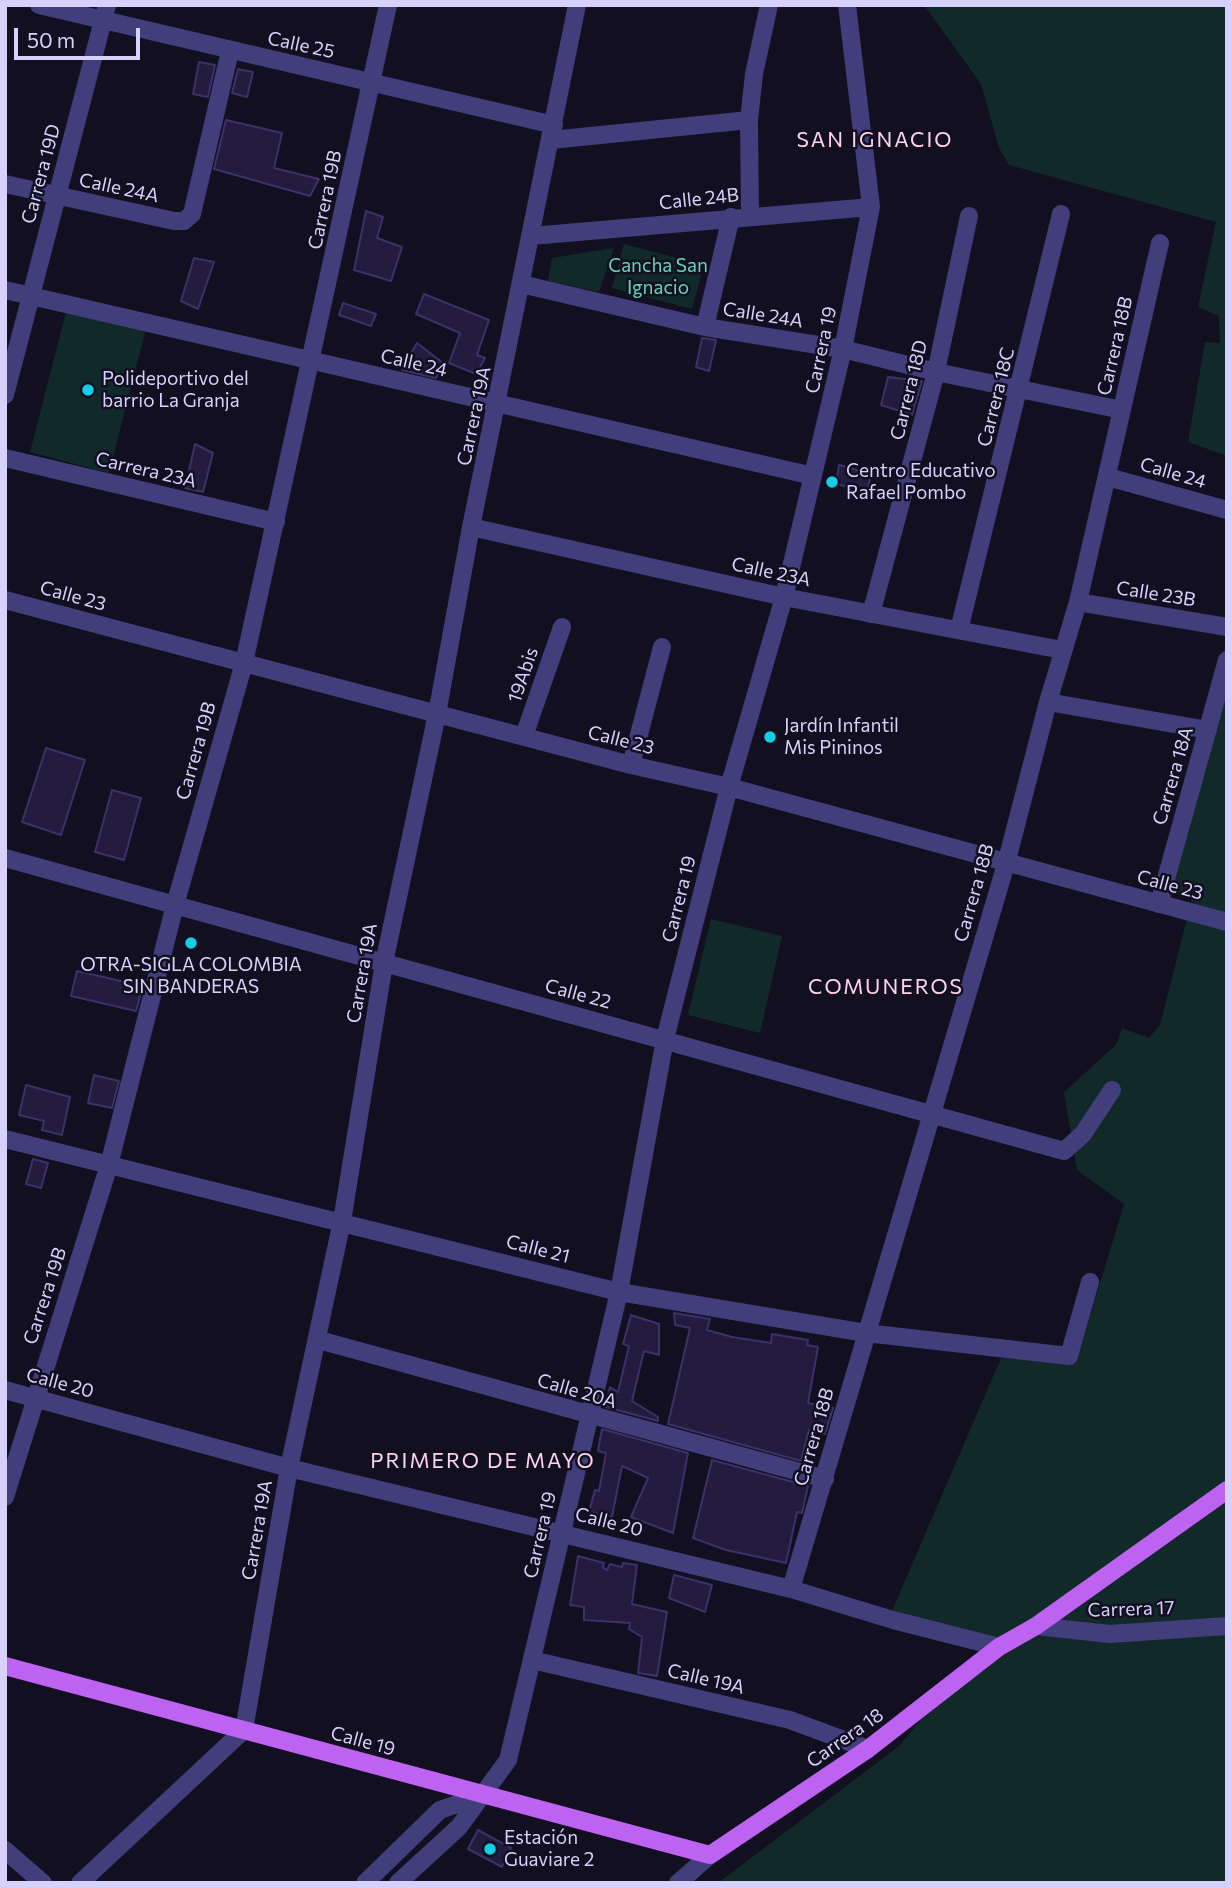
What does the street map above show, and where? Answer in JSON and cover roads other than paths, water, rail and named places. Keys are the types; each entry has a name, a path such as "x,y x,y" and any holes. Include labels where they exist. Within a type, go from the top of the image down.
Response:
{"main road":[{"name":"Carrera 18","path":"710,1855 868,1749 999,1647 1036,1626 1227,1490"},
{"name":"Calle 19","path":"5,1666 710,1855"}],"street":[{"name":"Calle 25","path":"39,5 105,13 230,51 372,81 552,132 749,120"},
{"name":"Carrera 19B","path":"5,1497 109,1165 175,905 244,663 388,5"},
{"name":"Carrera 19A","path":"244,1730 289,1468 319,1340 342,1221 384,963 437,714 471,527 499,404 577,5"},
{"path":"750,215 749,120 754,74 769,5"},
{"name":"Carrera 19","path":"398,1883 459,1827 508,1760 532,1660 619,1292 665,1039 729,787 784,597 844,349 871,207 847,5"},
{"name":"Carrera 19D","path":"5,395 105,13"},
{"name":"Calle 24A","path":"5,184 184,221 192,214 230,51"},
{"name":"Calle 24B","path":"531,236 750,215 871,207"},
{"name":"Carrera 18C","path":"959,631 1061,214"},
{"name":"Carrera 18D","path":"871,614 936,372 969,216"},
{"path":"705,327 731,217"},
{"name":"Carrera 18B","path":"791,1589 1006,864 1062,650 1078,602 1160,243"},
{"name":"Calle 24A","path":"522,284 705,327 844,349 936,372 1122,411"},
{"name":"Calle 24","path":"5,290 813,476"},
{"name":"Carrera 23A","path":"5,458 276,522"},
{"name":"Calle 24","path":"1108,477 1227,510"},
{"name":"Calle 23A","path":"471,527 784,597 1062,650"},
{"name":"Calle 23","path":"5,600 631,765 729,787 1227,922"},
{"name":"Calle 23B","path":"1078,602 1227,627"},
{"name":"19Abis","path":"524,736 562,627"},
{"path":"631,765 662,647"},
{"name":"Carrera 18A","path":"1159,904 1227,660"},
{"path":"1048,702 1208,730"},
{"name":"Calle 22","path":"5,858 1064,1151 1083,1134 1112,1090"},
{"name":"Calle 21","path":"5,1139 619,1292 866,1333 1069,1356 1090,1282"},
{"name":"Calle 20A","path":"319,1340 590,1417 825,1479"},
{"name":"Calle 20","path":"5,1390 289,1468 791,1589 893,1620 999,1647"},
{"name":"Carrera 17","path":"1036,1626 1110,1634 1227,1626"},
{"name":"Calle 19A","path":"532,1660 790,1720 868,1749"},
{"path":"80,1883 244,1730"},
{"path":"365,1883 440,1810 483,1795"},
{"path":"5,1850 43,1883"},
{"name":"Carrera 18","path":"678,1883 710,1855"}],"place":[{"name":"Polideportivo del barrio La Granja","path":"88,390"},
{"name":"Centro Educativo Rafael Pombo","path":"832,482"},
{"name":"Jardín Infantil Mis Pininos","path":"770,737"},
{"name":"OTRA-SIGLA COLOMBIA SIN BANDERAS","path":"191,943"},
{"name":"Estación Guaviare 2","path":"490,1849"}],"district":[{"name":"SAN IGNACIO","path":"875,140"},
{"name":"COMUNEROS","path":"886,987"},
{"name":"PRIMERO DE MAYO","path":"483,1461"}],"park label":[{"name":"Cancha San Ignacio","path":"658,277"}]}
